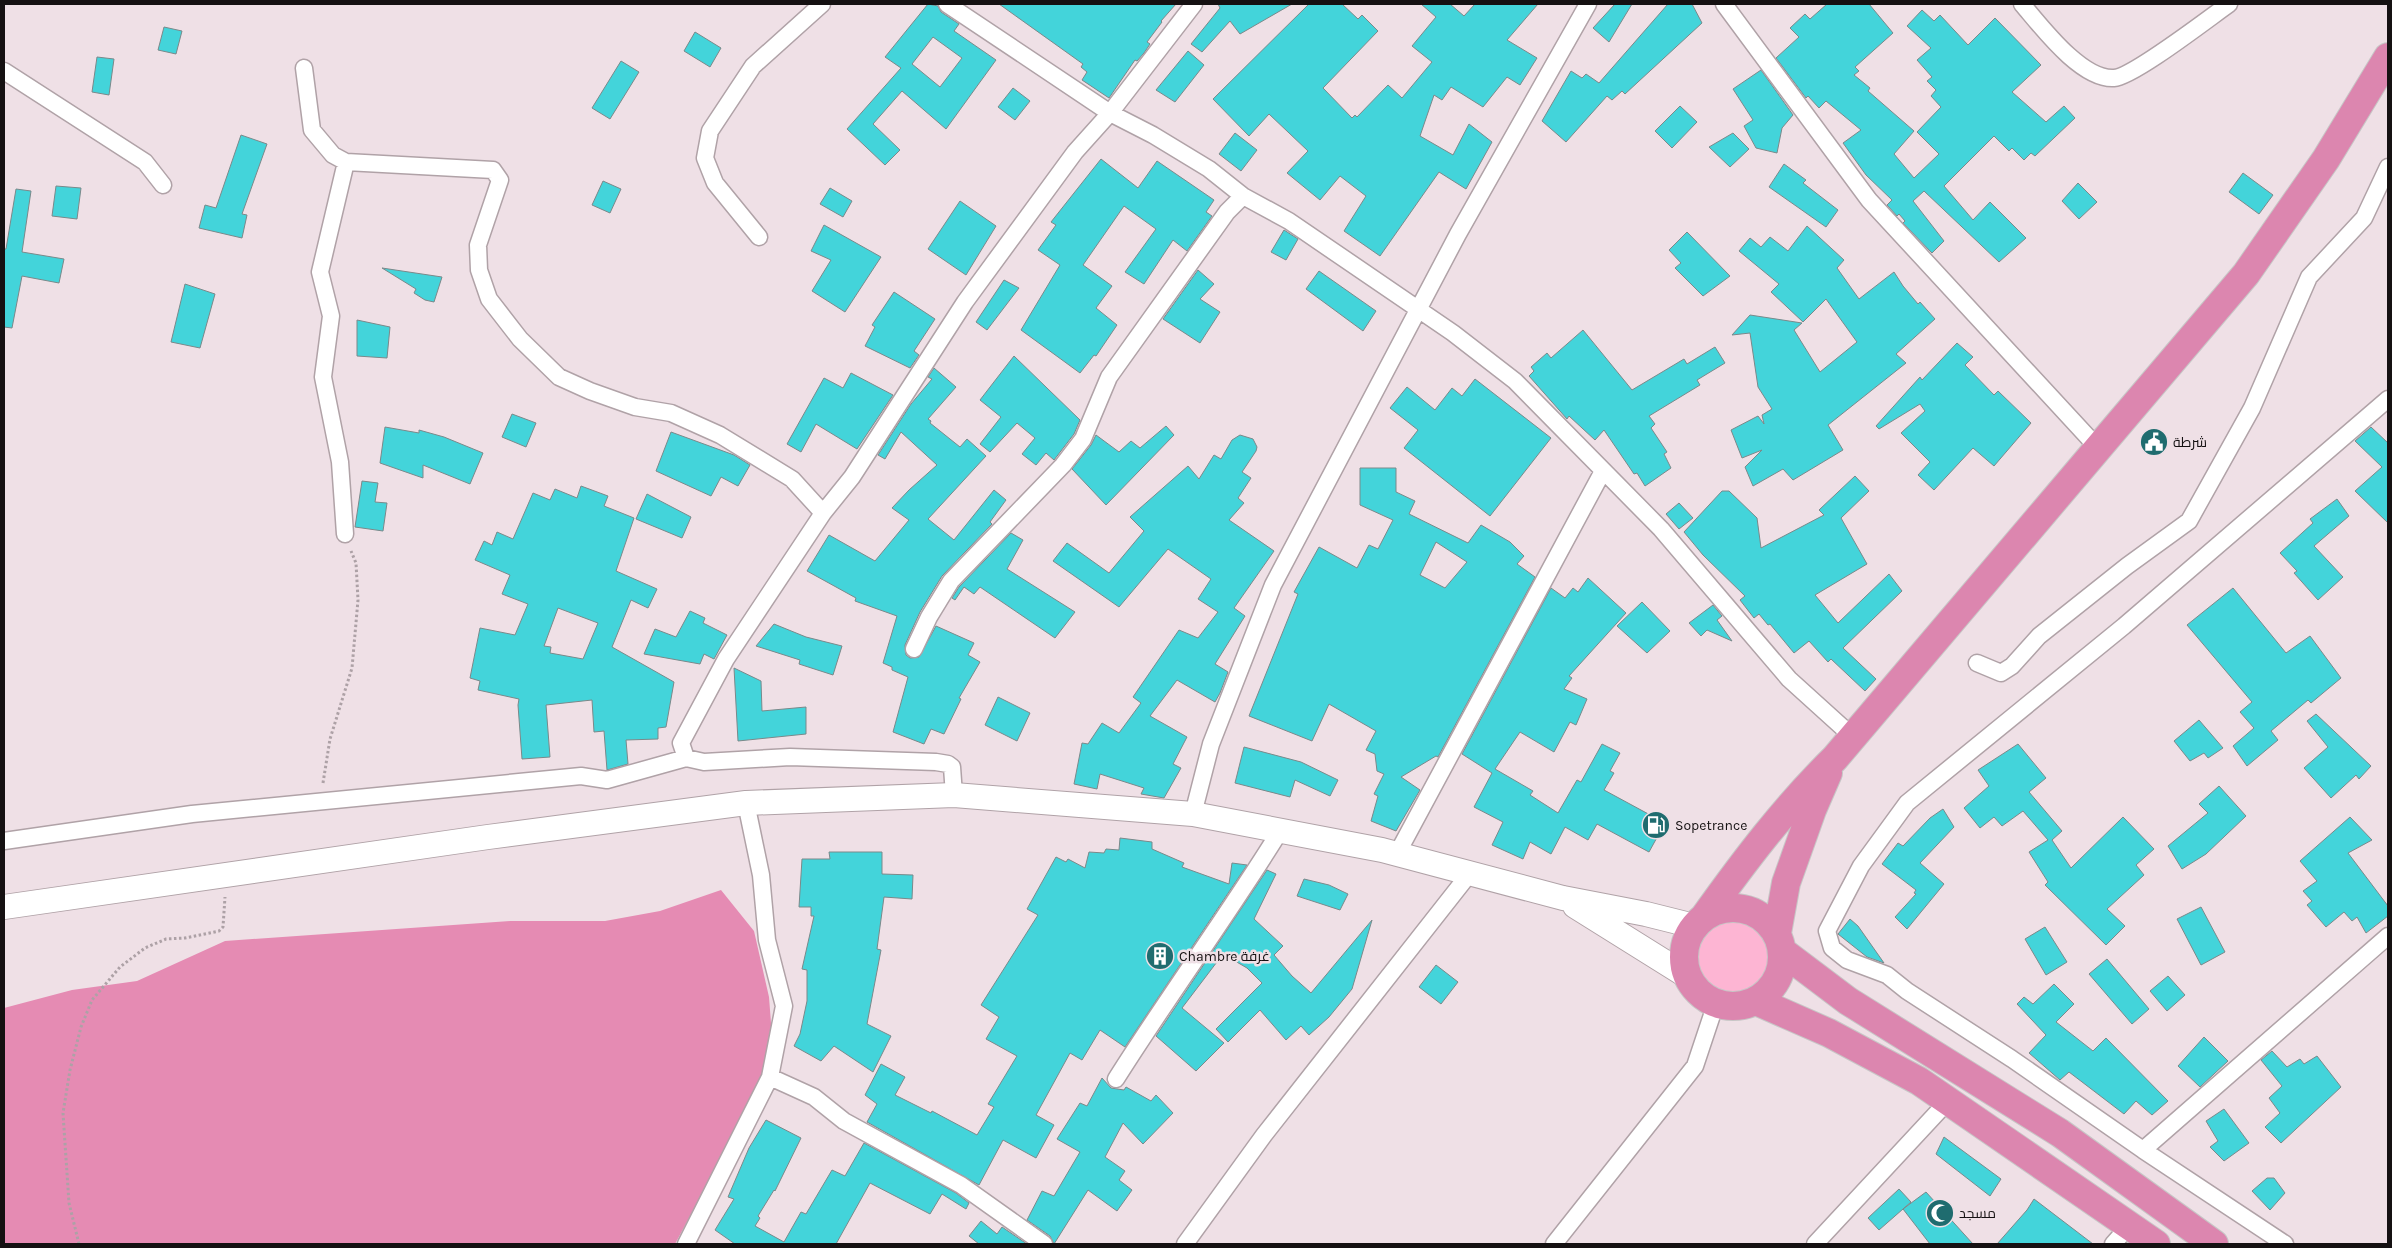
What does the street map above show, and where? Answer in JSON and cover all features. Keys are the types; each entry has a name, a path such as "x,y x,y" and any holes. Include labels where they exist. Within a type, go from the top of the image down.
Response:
{"highway":[{"path":"1835,758 1812,810 1786,883 1780,942 1782,967 1777,980 1768,992 1756,1001 1743,1005 1730,1006 1716,1003 1704,997 1694,988 1687,976 1684,950 1688,937 1752,851 1806,786 1835,758 2246,274 2326,159 2388,57"},
{"path":"1700,921 1720,909 1737,907 1753,911 1767,920 1780,942 1848,1001 2060,1133 2214,1244"},
{"path":"1756,1001 1829,1033 1919,1081 1948,1101 2121,1235 2156,1244"}],"main road":[{"path":"4,907 746,803 954,795 1193,814 1397,854 1563,898 1646,914 1700,921"},
{"path":"1563,898 1687,976"}],"street":[{"path":"759,237 715,183 705,158 710,131 753,66 822,4"},
{"path":"947,4 1110,113 1154,135 1209,169 1243,196 1288,221 1418,310 1515,381 1661,529 1789,679 1852,736"},
{"path":"686,758 681,743 726,659 824,513 852,477 965,302 1075,152 1110,113 1194,4"},
{"path":"1193,814 1211,744 1273,585 1458,234 1588,4"},
{"path":"1724,4 1869,200 2098,448"},
{"path":"2022,4 2070,58 2092,72 2114,78 2137,69 2229,4"},
{"path":"304,68 312,130 333,155 346,162 493,170 500,180 478,245 479,270 490,299 520,339 560,377 590,391 634,407 671,413 720,435 792,479 824,513"},
{"path":"4,71 145,162 163,185"},
{"path":"344,534 340,462 323,377 331,316 320,272 346,162"},
{"path":"1977,663 2001,674 2012,666 2039,636 2127,566 2190,521 2252,408 2309,277 2364,218 2388,167"},
{"path":"914,649 928,617 951,581 1063,465 1083,439 1109,377 1226,212 1243,196"},
{"path":"2285,1244 2143,1150 1887,975 1847,960 1832,948 1826,931 1861,866 1907,803 2124,626 2388,399"},
{"path":"1397,854 1603,471"},
{"path":"4,841 192,814 320,800 581,776 607,780 686,758 704,762 790,757 936,762 952,767 954,795"},
{"path":"686,1244 770,1078 784,1006 767,940 761,875 746,803"},
{"path":"1116,1079 1280,831"},
{"path":"1185,1244 1264,1135 1470,873"},
{"path":"2143,1150 2388,936"},
{"path":"1554,1244 1695,1066 1716,1003"},
{"path":"770,1078 814,1098 844,1121 961,1185 1044,1244"},
{"path":"1815,1244 1948,1101"}],"path":[{"path":"320,800 330,739 352,668 358,591 356,563 344,534"},
{"path":"79,1244 69,1203 63,1113 70,1070 81,1027 92,1000 120,967 145,948 166,939 219,931 223,927 225,875"}],"shaded area":[{"path":"721,890 754,931 769,997 773,1049 754,1097 675,1244 4,1244 4,1008 72,990 137,981 225,941 510,921 605,921 660,911"},
{"path":"1734,920 1749,923 1762,931 1770,944 1773,959 1770,974 1762,987 1749,995 1734,998 1719,995 1706,987 1698,974 1695,959 1698,944 1706,931 1719,923"}],"building":[{"path":"928,4 938,6 941,12 959,24 954,31 996,60 946,129 902,91 873,124 900,150 885,165 847,129 901,68 885,57","holes":["933,37 962,58 940,87 912,64"]},
{"path":"999,4 1176,4 1161,21 1147,42 1150,44 1144,53 1137,61 1135,60 1109,98 1082,80 1087,72 1081,67 1083,64"},
{"path":"1218,4 1292,4 1240,34 1230,21 1202,52 1191,44 1220,8"},
{"path":"1309,4 1342,4 1358,19 1362,15 1378,31 1323,88 1352,118 1355,115 1357,117 1388,85 1402,98 1432,62 1412,46 1436,17 1421,4 1450,4 1464,16 1475,4 1538,4 1507,40 1537,58 1520,85 1507,77 1483,107 1451,87 1442,100 1434,95 1420,136 1453,155 1469,124 1492,142 1466,189 1439,172 1380,256 1344,231 1366,196 1340,176 1320,200 1287,173 1308,151 1269,114 1249,136 1213,99"},
{"path":"1615,4 1632,4 1609,42 1593,28"},
{"path":"1668,4 1692,4 1702,23 1625,94 1622,91 1612,100 1607,96 1566,142 1542,121 1571,71 1582,78 1586,74 1599,83"},
{"path":"1827,4 1869,4 1893,33 1855,67 1859,71 1854,75 1870,88 1868,91 1914,131 1894,154 1914,178 1939,154 1917,132 1941,107 1931,96 1936,90 1927,81 1932,77 1917,60 1931,48 1907,26 1922,10 1934,21 1940,15 1968,45 1995,18 2041,65 2012,92 2046,122 2064,106 2075,118 2035,156 2031,153 2024,160 2012,148 2009,151 1994,136 1944,186 1973,220 1990,202 2026,238 1999,262 1924,191 1913,201 1944,241 1932,253 1903,223 1905,221 1899,214 1897,216 1887,205 1892,200 1866,175 1843,143 1861,130 1826,101 1819,108 1808,96 1806,98 1776,58 1799,37 1790,28 1805,14 1810,19"},
{"path":"164,27 182,31 176,54 158,50"},
{"path":"695,32 721,48 710,67 684,51"},
{"path":"1188,51 1204,65 1175,102 1156,90"},
{"path":"97,57 114,59 109,95 92,92"},
{"path":"621,61 639,72 610,119 592,108"},
{"path":"1761,70 1793,115 1782,128 1777,153 1756,148 1744,126 1753,120 1733,89"},
{"path":"1013,88 1030,101 1015,120 998,107"},
{"path":"1680,106 1697,122 1672,148 1655,131"},
{"path":"1235,133 1257,150 1241,171 1219,154"},
{"path":"1733,133 1749,149 1730,167 1709,147"},
{"path":"241,135 267,144 242,214 247,215 242,238 199,228 205,205 216,208"},
{"path":"1101,159 1138,188 1157,161 1214,200 1206,212 1212,216 1187,251 1173,240 1144,284 1125,272 1156,229 1124,206 1083,265 1112,286 1096,308 1117,325 1096,356 1094,355 1080,373 1021,330 1060,265 1038,250 1056,225 1051,222"},
{"path":"1784,164 1806,180 1803,183 1838,210 1826,227 1769,187"},
{"path":"2243,173 2273,195 2259,214 2229,192"},
{"path":"603,181 621,189 610,213 592,205"},
{"path":"2078,183 2097,202 2079,219 2062,201"},
{"path":"56,186 81,188 77,219 52,216"},
{"path":"830,188 852,201 843,217 820,204"},
{"path":"16,189 31,191 22,252 64,259 59,283 22,276 12,328 4,327 4,249 6,249"},
{"path":"960,201 996,226 966,275 928,249"},
{"path":"824,225 881,257 845,312 812,291 831,260 811,251"},
{"path":"1807,226 1844,260 1837,268 1859,299 1894,272 1918,304 1920,302 1935,319 1896,354 1906,363 1828,425 1843,450 1793,480 1783,469 1753,486 1745,467 1762,450 1742,458 1731,430 1758,416 1764,424 1762,415 1772,409 1758,387 1750,333 1732,335 1750,315 1802,323 1794,330 1820,372 1857,342 1826,299 1803,322 1771,292 1779,284 1739,251 1750,238 1761,247 1770,237 1788,251"},
{"path":"1284,230 1298,239 1286,260 1271,252"},
{"path":"1687,232 1730,276 1703,296 1675,268 1681,263 1669,250"},
{"path":"382,268 442,277 434,302 425,300 414,293 416,289"},
{"path":"1198,270 1214,284 1200,299 1220,312 1200,343 1163,319"},
{"path":"1319,271 1376,311 1363,331 1306,289"},
{"path":"1004,280 1019,288 987,330 976,322"},
{"path":"185,284 215,294 200,348 171,342"},
{"path":"894,292 935,319 914,351 919,355 910,368 865,346 875,327 872,325"},
{"path":"357,320 390,327 387,358 357,356"},
{"path":"1583,330 1632,390 1684,359 1687,364 1715,347 1725,363 1697,380 1700,385 1649,416 1655,424 1651,428 1667,452 1664,454 1671,468 1645,486 1637,473 1634,474 1604,430 1595,440 1569,416 1567,419 1529,376 1534,371 1531,367 1547,353 1551,358"},
{"path":"1957,343 1973,357 1965,365 1994,395 1998,391 2031,423 1994,466 1973,448 1934,490 1918,475 1930,462 1901,433 1925,411 1920,404 1879,429 1876,426 1920,377 1922,380"},
{"path":"1014,356 1080,420 1074,434 1054,460 1046,453 1036,465 1022,454 1035,438 1017,423 990,452 980,444 1001,417 980,400"},
{"path":"934,368 956,387 928,419 931,421 930,423 960,447 967,439 986,456 928,519 954,540 994,490 1006,500 990,522 992,524 942,576 920,612 905,645 906,655 910,658 919,657 936,626 974,643 968,655 980,662 959,698 961,699 944,734 931,729 924,744 893,732 908,677 892,670 892,667 883,663 897,616 855,601 856,598 807,571 829,535 875,561 909,520 892,508 937,465 901,432 885,459 878,455 911,404 932,379 928,377"},
{"path":"851,373 893,395 857,449 816,424 801,452 787,444 824,378 843,388"},
{"path":"1475,379 1551,438 1490,516 1404,448 1418,430 1390,408 1407,387 1435,410 1452,388 1462,396"},
{"path":"512,414 536,423 526,447 502,437"},
{"path":"1166,426 1174,435 1106,505 1072,469 1091,445 1096,435 1119,452 1131,441 1140,448"},
{"path":"385,427 419,433 419,430 444,437 483,453 470,484 423,465 423,478 380,463"},
{"path":"2371,427 2388,443 2388,523 2355,491 2382,467 2355,441"},
{"path":"671,432 734,455 750,465 738,486 721,477 711,496 656,471"},
{"path":"1240,435 1253,439 1257,447 1242,472 1251,478 1238,498 1244,503 1229,520 1274,551 1234,608 1245,616 1215,664 1228,672 1220,693 1215,702 1177,680 1150,716 1187,737 1173,764 1181,768 1164,798 1141,794 1144,788 1100,774 1097,789 1074,784 1082,743 1088,744 1102,723 1119,733 1141,703 1133,697 1179,630 1198,638 1218,612 1198,599 1211,579 1168,549 1119,607 1053,561 1067,543 1109,573 1144,531 1130,517 1188,466 1199,479 1214,455 1221,459 1232,440"},
{"path":"1360,468 1396,468 1396,492 1415,501 1409,514 1468,543 1481,525 1510,542 1524,556 1517,564 1535,577 1438,757 1436,756 1401,777 1420,790 1396,831 1371,821 1378,796 1374,794 1384,774 1377,771 1375,754 1366,750 1376,731 1329,704 1312,741 1249,716 1298,594 1294,592 1319,547 1357,568 1369,545 1378,549 1393,520 1360,505","holes":["1436,542 1467,562 1445,588 1420,575"]},
{"path":"1855,476 1869,491 1841,518 1867,564 1815,595 1838,623 1889,574 1902,591 1843,648 1876,679 1865,691 1831,659 1828,662 1809,641 1794,653 1770,624 1768,625 1759,614 1754,618 1740,600 1745,596 1703,555 1684,532 1722,491 1729,491 1757,518 1761,548 1824,515 1819,510"},
{"path":"362,481 378,483 375,502 387,503 383,531 355,527"},
{"path":"581,486 608,496 604,506 634,518 616,571 657,589 648,608 631,600 612,647 674,682 666,727 658,728 658,739 626,740 628,764 607,770 604,731 594,732 592,700 546,705 550,757 522,759 519,699 478,690 480,681 470,678 480,628 515,635 528,604 502,594 510,575 475,560 484,541 492,545 497,532 513,539 533,493 550,500 555,489 577,498","holes":["558,608 598,623 583,659 550,653 551,647 544,646"]},
{"path":"647,494 691,517 682,538 636,519"},
{"path":"2337,499 2349,516 2314,546 2343,577 2318,600 2294,573 2297,571 2280,553 2313,523 2310,519"},
{"path":"1679,503 1693,518 1679,529 1666,514"},
{"path":"1011,533 1023,540 1007,569 1075,612 1055,638 980,587 974,594 964,587 955,600 952,598 959,587"},
{"path":"1588,578 1626,613 1569,676 1572,678 1564,689 1587,699 1576,725 1570,722 1554,752 1520,732 1495,769 1533,791 1530,795 1558,813 1577,780 1581,782 1602,744 1620,753 1610,771 1614,773 1604,790 1665,823 1649,852 1597,824 1588,840 1565,827 1551,854 1530,842 1523,859 1492,845 1503,822 1474,807 1492,773 1462,754 1551,588 1565,598 1573,588 1578,592"},
{"path":"2233,588 2286,653 2310,636 2341,678 2311,703 2308,700 2271,731 2278,740 2247,766 2233,746 2254,728 2240,712 2252,702 2187,625"},
{"path":"1642,602 1670,631 1647,653 1617,626"},
{"path":"1713,605 1722,616 1717,620 1732,641 1707,630 1701,636 1689,623"},
{"path":"690,611 705,618 703,623 727,635 714,659 704,654 700,664 644,654 655,629 676,637"},
{"path":"774,624 806,637 842,646 833,675 799,664 800,660 756,646"},
{"path":"734,668 761,681 762,711 806,707 806,734 738,741"},
{"path":"998,697 1030,713 1017,741 985,725"},
{"path":"2316,714 2371,766 2359,779 2356,775 2331,798 2304,768 2328,747 2307,721"},
{"path":"2199,720 2223,748 2208,758 2204,753 2190,761 2174,741"},
{"path":"2018,744 2046,778 2029,792 2062,831 2052,840 2071,868 2123,817 2154,849 2136,865 2144,875 2107,909 2125,926 2106,945 2045,885 2048,882 2029,852 2048,840 2023,811 2002,826 1994,817 1980,828 1964,808 1989,786 1978,770"},
{"path":"1244,747 1301,762 1338,780 1330,796 1295,780 1290,797 1235,783"},
{"path":"2219,786 2246,816 2206,854 2182,869 2168,846 2208,813 2199,804"},
{"path":"1943,809 1954,827 1920,863 1944,884 1907,929 1895,917 1916,894 1914,893 1916,890 1882,864 1898,843 1903,846 1930,818"},
{"path":"2350,817 2372,840 2348,853 2388,906 2388,916 2366,933 2357,917 2352,921 2344,912 2326,927 2307,905 2312,901 2303,891 2317,881 2300,861"},
{"path":"1120,838 1152,842 1152,849 1184,863 1182,867 1229,884 1232,863 1247,865 1125,1047 1100,1030 1082,1060 1070,1053 1036,1115 1054,1125 1036,1158 1003,1140 979,1185 867,1122 877,1104 865,1095 881,1064 905,1077 895,1095 931,1113 932,1111 977,1135 994,1107 988,1104 1017,1056 986,1039 999,1017 981,1005 1038,915 1027,909 1056,857 1066,862 1068,859 1085,868 1089,852 1104,853 1106,849 1119,850"},
{"path":"829,852 882,852 882,874 913,875 912,899 884,897 877,949 881,950 867,1024 891,1036 873,1072 834,1046 821,1061 794,1046 800,1034 807,1001 807,970 802,969 814,916 811,916 811,907 799,907 802,859 830,859"},
{"path":"1267,870 1276,874 1254,919 1283,946 1274,955 1292,976 1311,993 1372,920 1352,989 1329,1017 1309,1035 1301,1026 1286,1040 1260,1010 1228,1042 1216,1029 1262,983 1247,968 1223,954 1182,1008 1224,1043 1196,1071 1156,1036"},
{"path":"1304,879 1329,885 1348,894 1340,910 1297,896"},
{"path":"2201,907 2225,952 2201,965 2177,919"},
{"path":"1850,919 1858,926 1884,963 1867,957 1838,934"},
{"path":"2045,927 2067,962 2046,975 2025,939"},
{"path":"2107,959 2149,1009 2132,1024 2089,974"},
{"path":"1436,965 1458,982 1441,1004 1419,987"},
{"path":"2168,976 2185,995 2167,1011 2150,991"},
{"path":"2054,984 2074,1004 2056,1022 2093,1051 2106,1038 2168,1101 2152,1115 2136,1101 2124,1114 2069,1072 2060,1080 2029,1053 2046,1035 2017,1004 2024,997 2033,1004"},
{"path":"2204,1037 2228,1061 2200,1087 2178,1066"},
{"path":"2272,1051 2287,1067 2300,1059 2304,1064 2317,1056 2341,1087 2281,1143 2265,1127 2280,1113 2269,1098 2282,1086 2261,1060"},
{"path":"1102,1078 1111,1088 1124,1090 1126,1087 1151,1101 1156,1095 1173,1113 1143,1144 1123,1123 1105,1157 1125,1171 1119,1180 1132,1190 1117,1211 1088,1190 1054,1244 1050,1236 1027,1220 1042,1191 1054,1196 1080,1152 1057,1139 1080,1103 1087,1106"},
{"path":"2224,1109 2249,1143 2224,1161 2210,1147 2218,1141 2206,1121"},
{"path":"766,1120 801,1138 775,1191 758,1216 760,1218 755,1226 784,1242 801,1212 806,1214 832,1170 845,1176 864,1143 956,1193 969,1203 966,1209 942,1194 930,1214 870,1183 836,1244 735,1244 715,1230 734,1199 728,1197 749,1148"},
{"path":"1944,1137 2001,1179 1990,1196 1936,1154"},
{"path":"2267,1178 2274,1178 2285,1193 2270,1210 2252,1191"},
{"path":"1899,1189 1911,1202 1879,1230 1868,1218"},
{"path":"1926,1192 1973,1244 1930,1244 1903,1209"},
{"path":"2034,1199 2093,1244 1997,1244 2027,1210"},
{"path":"981,1221 997,1234 1002,1227 1027,1244 979,1244 969,1236"}],"place":[{"name":"شرطة","path":"2154,442"},
{"name":"Sopetrance","path":"1656,825"},
{"name":"Chambre غرفة","path":"1160,956"},
{"name":"مسجد","path":"1940,1213"}]}
